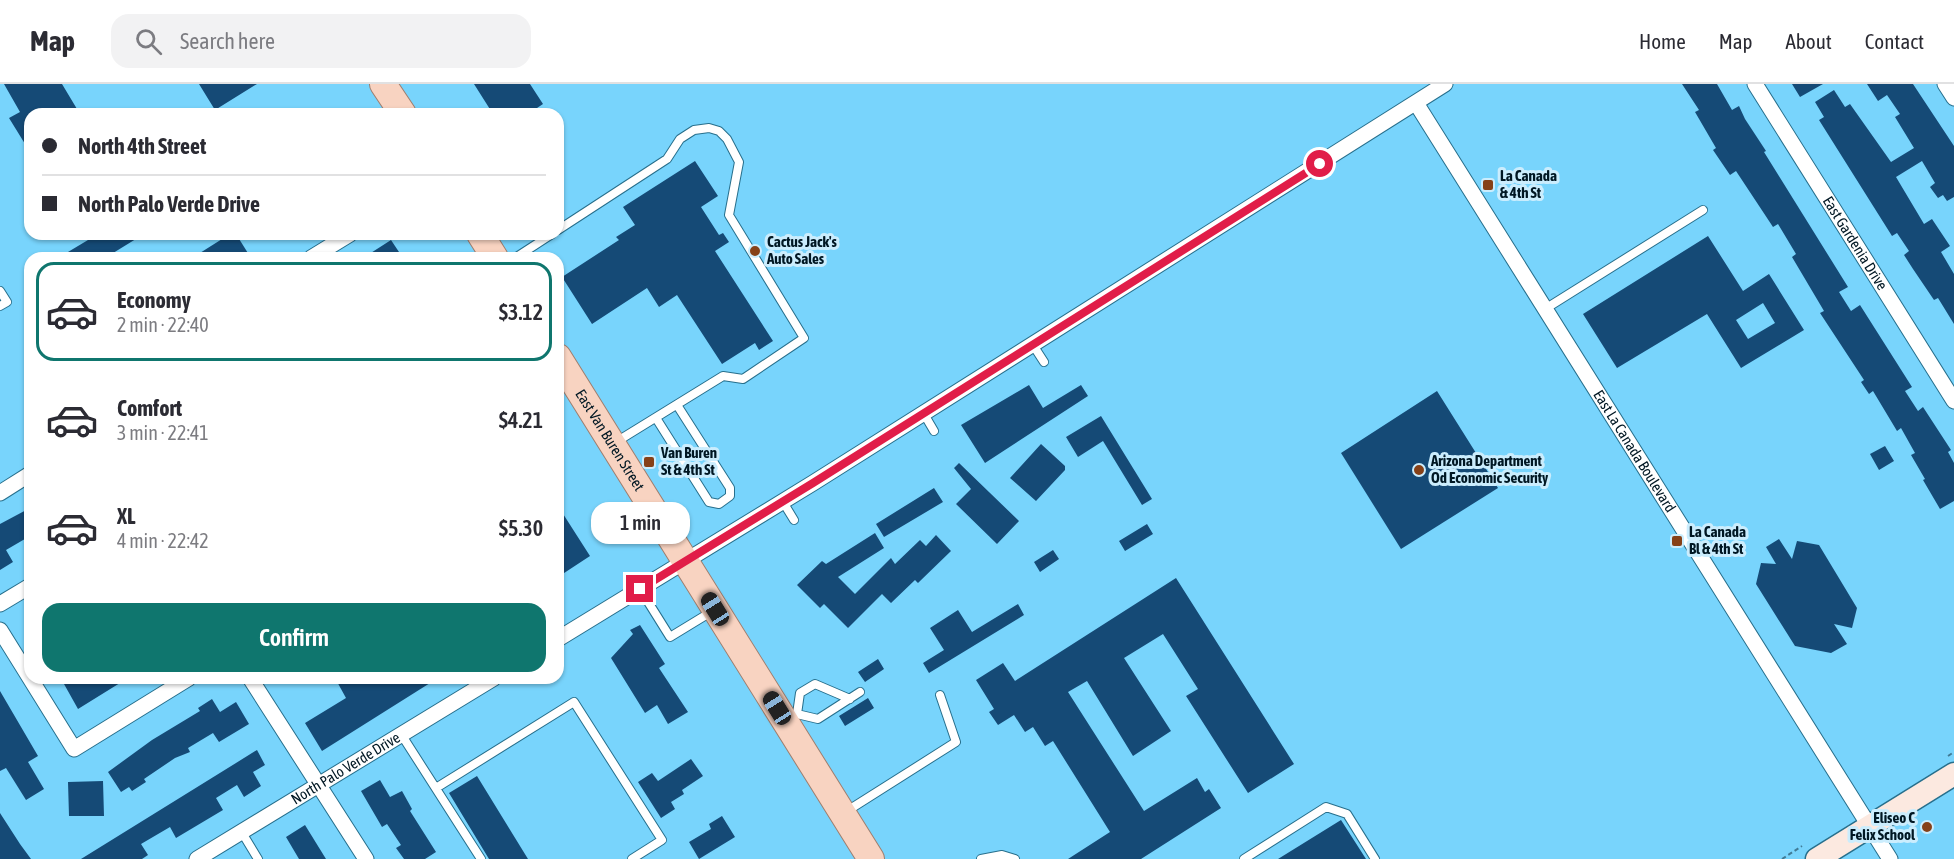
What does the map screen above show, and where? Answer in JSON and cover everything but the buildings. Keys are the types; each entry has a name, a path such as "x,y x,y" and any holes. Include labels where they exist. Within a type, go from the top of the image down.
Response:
{"main road":[{"path":"383,84 399,108"},
{"name":"East Van Buren Street","path":"564,367 715,609 791,718 871,859"}],"street":[{"path":"564,635 924,414 1445,84"},
{"name":"East Gardenia Drive","path":"1755,84 1954,401"},
{"path":"1945,84 1954,98"},
{"name":"East La Canada Boulevard","path":"1416,103 1890,859"},
{"path":"321,252 340,240"},
{"path":"0,492 24,478"},
{"path":"0,604 24,590"},
{"path":"0,630 24,669"},
{"path":"34,684 74,749 179,684"},
{"path":"254,684 366,859"},
{"name":"North Palo Verde Drive","path":"197,859 484,684"},
{"path":"1817,859 1954,774"}],"lane":[{"path":"564,226 667,159 680,139 694,130 709,128 719,131 727,139 739,162 729,215 804,339 743,379 723,376 613,445"},
{"path":"1545,309 1703,210"},
{"path":"524,252 543,240"},
{"path":"0,291 6,302 0,306"},
{"path":"1033,345 1044,362"},
{"path":"656,418 709,502 719,504 730,496 730,488 677,405"},
{"path":"924,414 934,431"},
{"path":"783,502 794,520"},
{"path":"640,589 670,637 715,609"},
{"path":"850,699 815,684 800,693 791,718 818,719 850,699 860,692"},
{"path":"843,813 956,742 940,696"},
{"path":"436,788 574,702 662,840 632,859"},
{"path":"402,734 481,859"},
{"path":"1244,859 1326,807 1347,814 1376,859"},
{"path":"241,831 258,859"},
{"path":"981,859 1002,855 1015,859"}],"place":[{"name":"La Canada & 4th St","path":"1488,185"},
{"name":"Cactus Jack's Auto Sales","path":"755,251"},
{"name":"Van Buren St & 4th St","path":"649,462"},
{"name":"Arizona Department Od Economic Security","path":"1419,470"},
{"name":"La Canada Bl & 4th St","path":"1677,541"},
{"name":"Eliseo C Felix School","path":"1927,827"}],"route":[{"path":"640,589 813,483 1320,164"}]}
